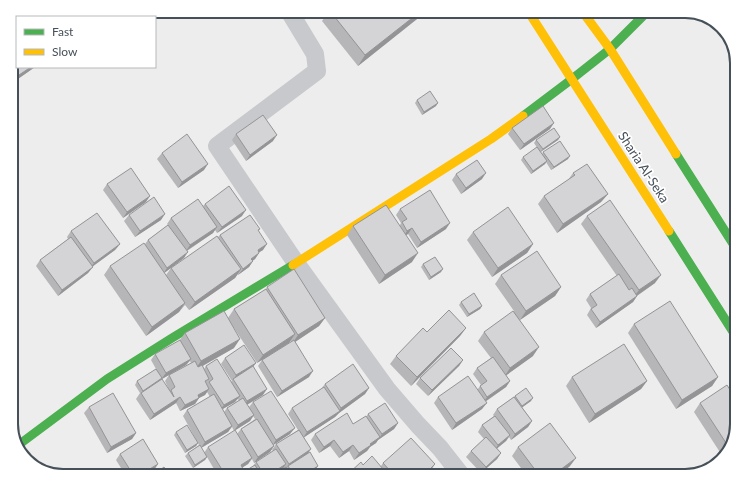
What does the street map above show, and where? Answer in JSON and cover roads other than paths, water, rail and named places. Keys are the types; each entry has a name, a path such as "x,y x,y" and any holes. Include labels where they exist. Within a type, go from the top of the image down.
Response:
{"street":[{"path":"293,18 315,54 317,71 217,146 296,263 387,389 440,448 456,469"},
{"name":"Sharia Al-Seka","path":"533,18 730,327"},
{"path":"587,18 610,49 730,239"},
{"path":"22,442 107,378 296,263 491,139 610,49 641,18"}]}
